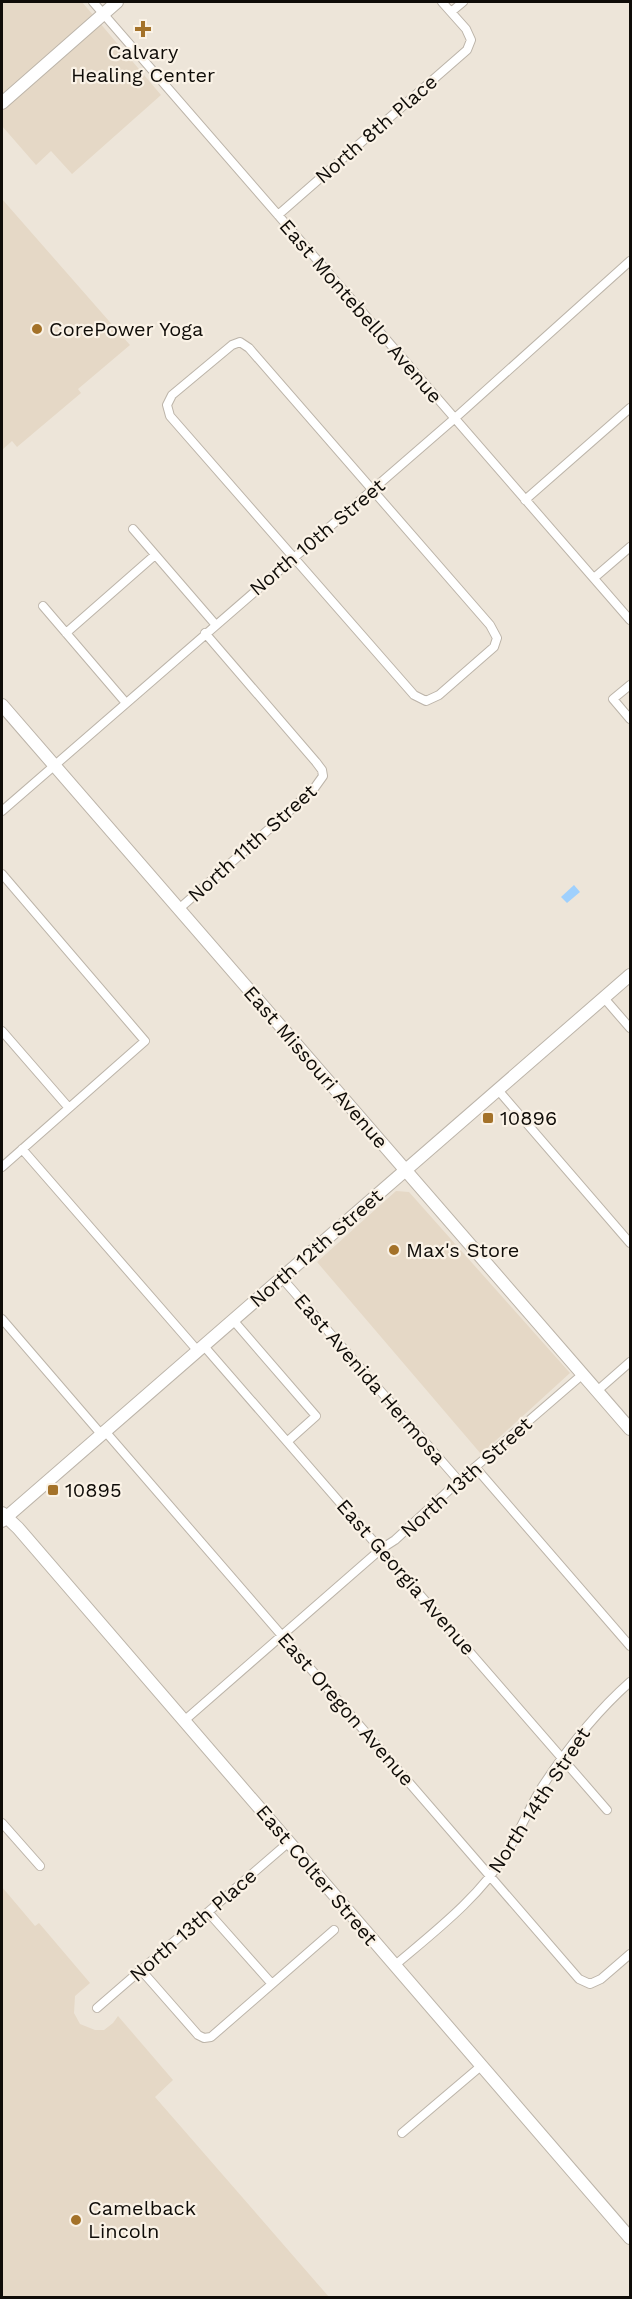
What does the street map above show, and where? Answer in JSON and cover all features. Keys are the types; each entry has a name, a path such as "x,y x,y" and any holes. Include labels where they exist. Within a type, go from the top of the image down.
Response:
{"street":[{"name":"East Montebello Avenue","path":"93,2 630,620"},
{"path":"2,103 117,2"},
{"path":"442,2 451,12 463,2"},
{"name":"North 8th Place","path":"278,215 467,50 471,40 466,29 451,12"},
{"name":"North 10th Street","path":"2,811 215,624 373,490 630,261"},
{"path":"240,342 249,348 490,626 497,638 494,647 439,695 426,701 414,695 294,556 170,416 167,405 172,395 232,345 240,342"},
{"path":"525,500 630,408"},
{"path":"133,529 215,624"},
{"path":"594,578 630,546"},
{"path":"66,633 155,555"},
{"path":"43,606 126,703"},
{"name":"North 11th Street","path":"180,908 313,790 323,776 316,762 205,633"},
{"path":"630,685 613,699 630,719"},
{"name":"East Missouri Avenue","path":"2,705 630,1429"},
{"path":"2,874 146,1041 2,1167"},
{"name":"North 12th Street","path":"3,1517 630,975"},
{"path":"604,998 630,1028"},
{"path":"2,1031 69,1108"},
{"path":"498,1090 630,1243"},
{"name":"East Georgia Avenue","path":"22,1149 200,1348 288,1442 607,1810"},
{"name":"East Avenida Hermosa","path":"281,1277 459,1480"},
{"name":"East Oregon Avenue","path":"2,1319 283,1635 579,1979 590,1984 601,1979 630,1954"},
{"path":"233,1320 316,1416 288,1442"},
{"path":"597,1391 630,1362"},
{"name":"North 13th Street","path":"185,1720 381,1549 395,1540 459,1480 583,1374"},
{"path":"475,1467 630,1646"},
{"name":"East Colter Street","path":"3,1517 18,1528 185,1720 630,2238"},
{"name":"North 14th Street","path":"394,1966 466,1902 490,1876 507,1853 542,1788 585,1728 630,1682"},
{"path":"2,1823 40,1866"},
{"name":"North 13th Place","path":"97,2008 289,1842"},
{"path":"208,1912 272,1984"},
{"path":"141,1970 198,2035 204,2038 211,2037 334,1930"},
{"path":"402,2133 481,2066"}],"shaded area":[{"path":"2,2 82,2 161,95 72,174 51,151 36,165 2,126"},
{"path":"2,199 130,345 78,389 81,393 17,447 12,441 2,450"},
{"path":"396,1191 409,1192 570,1373 481,1454 317,1262"},
{"path":"2,1887 35,1926 39,1923 90,1983 75,1996 74,2013 80,2024 95,2030 104,2030 118,2016 173,2080 155,2097 329,2297 2,2297"}],"water":[{"path":"574,885 580,892 567,903 561,897"}],"place":[{"name":"Calvary Healing Center","path":"143,29"},
{"name":"CorePower Yoga","path":"37,329"},
{"name":"10896","path":"488,1118"},
{"name":"Max's Store","path":"394,1250"},
{"name":"10895","path":"53,1490"},
{"name":"Camelback Lincoln","path":"76,2220"}]}
